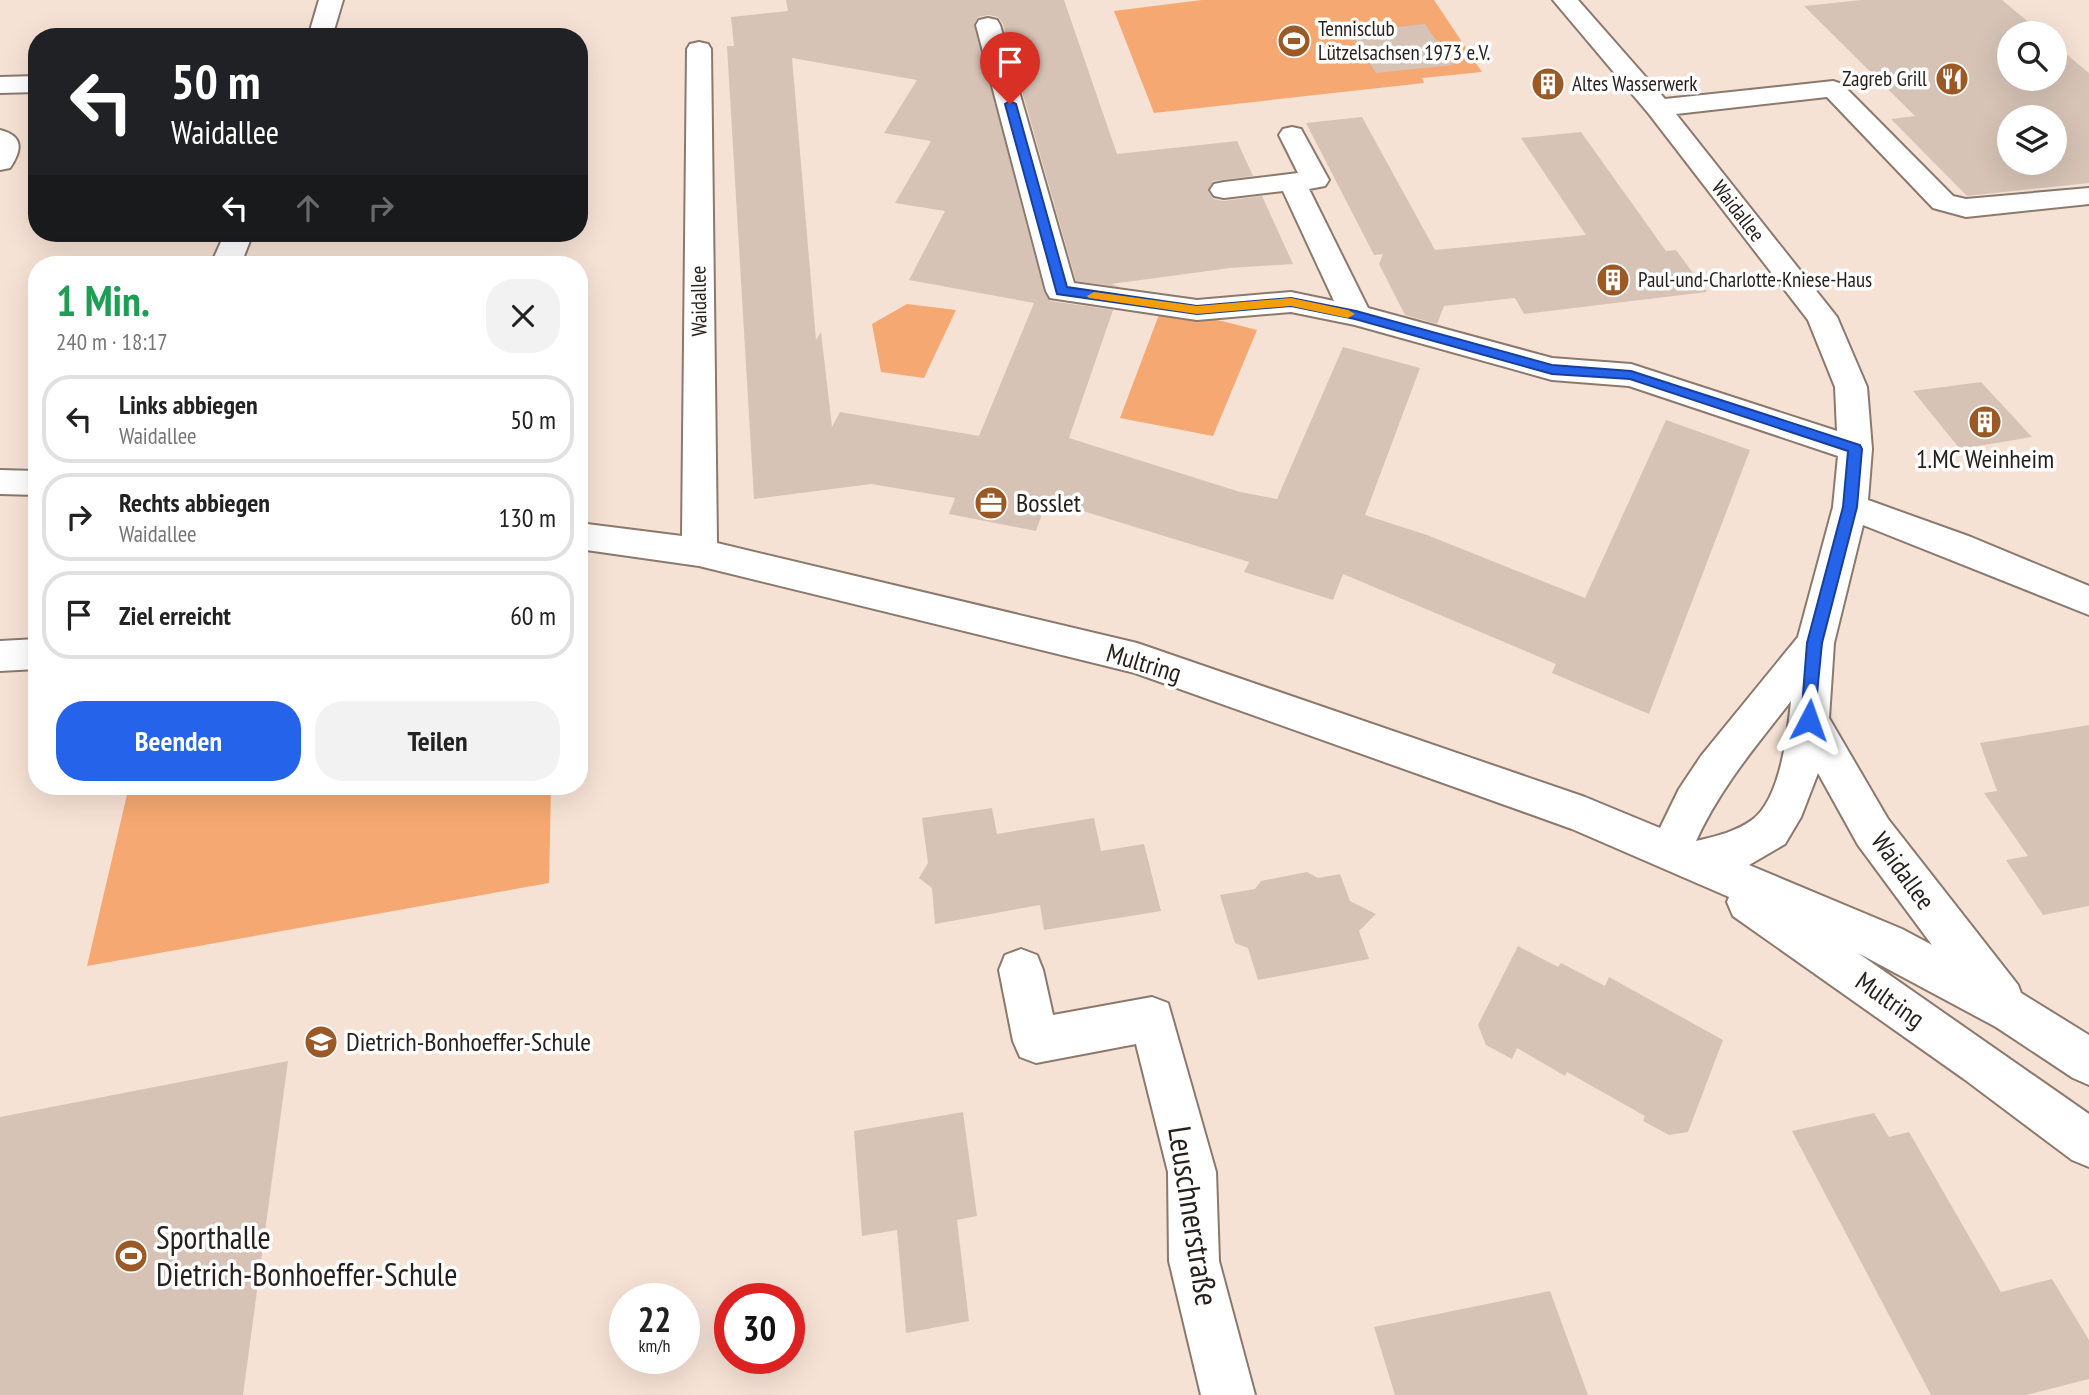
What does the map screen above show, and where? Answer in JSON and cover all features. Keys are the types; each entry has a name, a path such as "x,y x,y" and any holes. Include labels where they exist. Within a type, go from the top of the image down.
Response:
{"street":[{"path":"323,28 331,0"},
{"name":"Waidallee","path":"1565,0 1658,108 1822,317 1851,387 1855,449 1850,507 1815,643 1809,720 1800,769 1787,804 1770,831 1736,852 1679,856 1693,802 1715,768 1815,643"},
{"path":"988,25 1061,291 1197,310 1291,302 1356,315 1552,369 1631,375 1855,449"},
{"name":"Waidallee","path":"699,49 699,552"},
{"path":"0,109 17,85"},
{"path":"1658,108 1833,89 1942,202 1966,208 2089,196"},
{"path":"1224,190 1315,180 1292,135"},
{"path":"0,138 6,142 0,162"},
{"path":"1292,182 1356,315"},
{"path":"0,482 28,483"},
{"path":"1850,507 1959,547 2089,601"},
{"name":"Multring","path":"588,537 699,552 1138,658 1585,815 1887,944 2012,1013 2089,1062"},
{"path":"0,656 28,654"},
{"name":"Waidallee","path":"1809,720 1873,832 2012,1013"},
{"name":"Multring","path":"1679,856 1980,1063 2089,1143"},
{"name":"Leuschnerstraße","path":"1021,970 1036,1041 1152,1019 1192,1172 1194,1261 1228,1395"}],"shaded area":[{"name":"Tennisclub Lützelsachsen 1973 e.V.","path":"1202,0 1434,0 1482,72 1422,78 1424,83 1154,113 1114,11"},
{"path":"907,304 956,310 924,378 881,372 872,324"},
{"path":"1160,312 1222,321 1257,330 1213,436 1120,418"},
{"path":"127,795 551,795 549,883 87,966"}],"building":[{"path":"786,0 1064,0 1117,154 1237,141 1253,176 1213,181 1208,191 1213,199 1223,201 1262,196 1293,264 1230,268 1111,284 1121,287 1076,281 1003,24 998,17 989,15 978,17 974,24 1044,292 1050,301 1113,310 1069,438 1240,492 1277,499 1343,347 1420,368 1365,515 1427,535 1585,598 1666,420 1750,450 1649,714 1552,673 1556,664 1343,574 1333,600 1244,572 1249,562 1047,500 1036,531 949,514 955,498 871,484 754,499 727,46 734,46 731,17 788,11","holes":["792,58 917,80 884,133 931,141 895,203 945,211 909,280 1034,303 979,436 840,412 832,427 821,332 816,340"]},
{"path":"1861,0 2002,0 2027,21 1997,21 1997,91 2067,91 2067,55 2089,73 2089,183 1967,196 1891,119 1915,116 1804,6"},
{"name":"Tennisclub Lützelsachsen 1973 e.V.","path":"1425,24 1453,65 1376,73 1350,32"},
{"path":"1362,117 1435,250 1586,235 1521,138 1581,132 1666,251 1676,250 1707,292 1524,314 1515,298 1444,306 1437,324 1405,315 1379,264 1383,254 1374,255 1306,123"},
{"name":"1.MC Weinheim","path":"1981,382 2032,437 1960,449 1913,391"},
{"path":"2089,725 2089,906 2043,915 2006,860 2028,856 1984,793 1997,791 1980,743"},
{"path":"992,808 997,834 1094,818 1101,851 1144,844 1161,911 1044,930 1040,905 935,924 932,888 919,878 928,863 922,818"},
{"path":"1307,872 1318,878 1340,874 1350,901 1376,914 1359,931 1369,959 1258,980 1248,948 1235,943 1220,895 1255,889 1261,881"},
{"path":"1518,946 1558,967 1561,963 1605,986 1609,977 1723,1040 1688,1132 1669,1135 1643,1121 1645,1116 1567,1072 1565,1076 1517,1048 1512,1059 1486,1045 1478,1025"},
{"name":"Sporthalle Dietrich-Bonhoeffer-Schule","path":"288,1061 243,1395 0,1395 0,1117"},
{"path":"963,1112 977,1216 957,1220 969,1321 906,1333 897,1230 862,1236 854,1131"},
{"path":"1874,1113 1889,1137 1909,1132 2001,1292 2052,1279 2089,1340 2089,1379 2026,1395 1931,1395 1792,1131"},
{"path":"1550,1291 1588,1395 1395,1395 1374,1327"}],"slow traffic":[{"path":"1094,296 1197,310 1291,302 1348,314"}],"place":[{"name":"Tennisclub Lützelsachsen 1973 e.V.","path":"1294,41"},
{"name":"Zagreb Grill","path":"1952,79"},
{"name":"Altes Wasserwerk","path":"1548,84"},
{"name":"Paul-und-Charlotte-Kniese-Haus","path":"1613,280"},
{"name":"1.MC Weinheim","path":"1985,422"},
{"name":"Bosslet","path":"991,503"},
{"name":"Dietrich-Bonhoeffer-Schule","path":"321,1042"},
{"name":"Sporthalle Dietrich-Bonhoeffer-Schule","path":"131,1256"}],"route":[{"path":"1010,104 1061,291 1197,310 1291,302 1356,315 1552,369 1631,375 1855,449 1850,507 1815,643 1809,720"}]}
